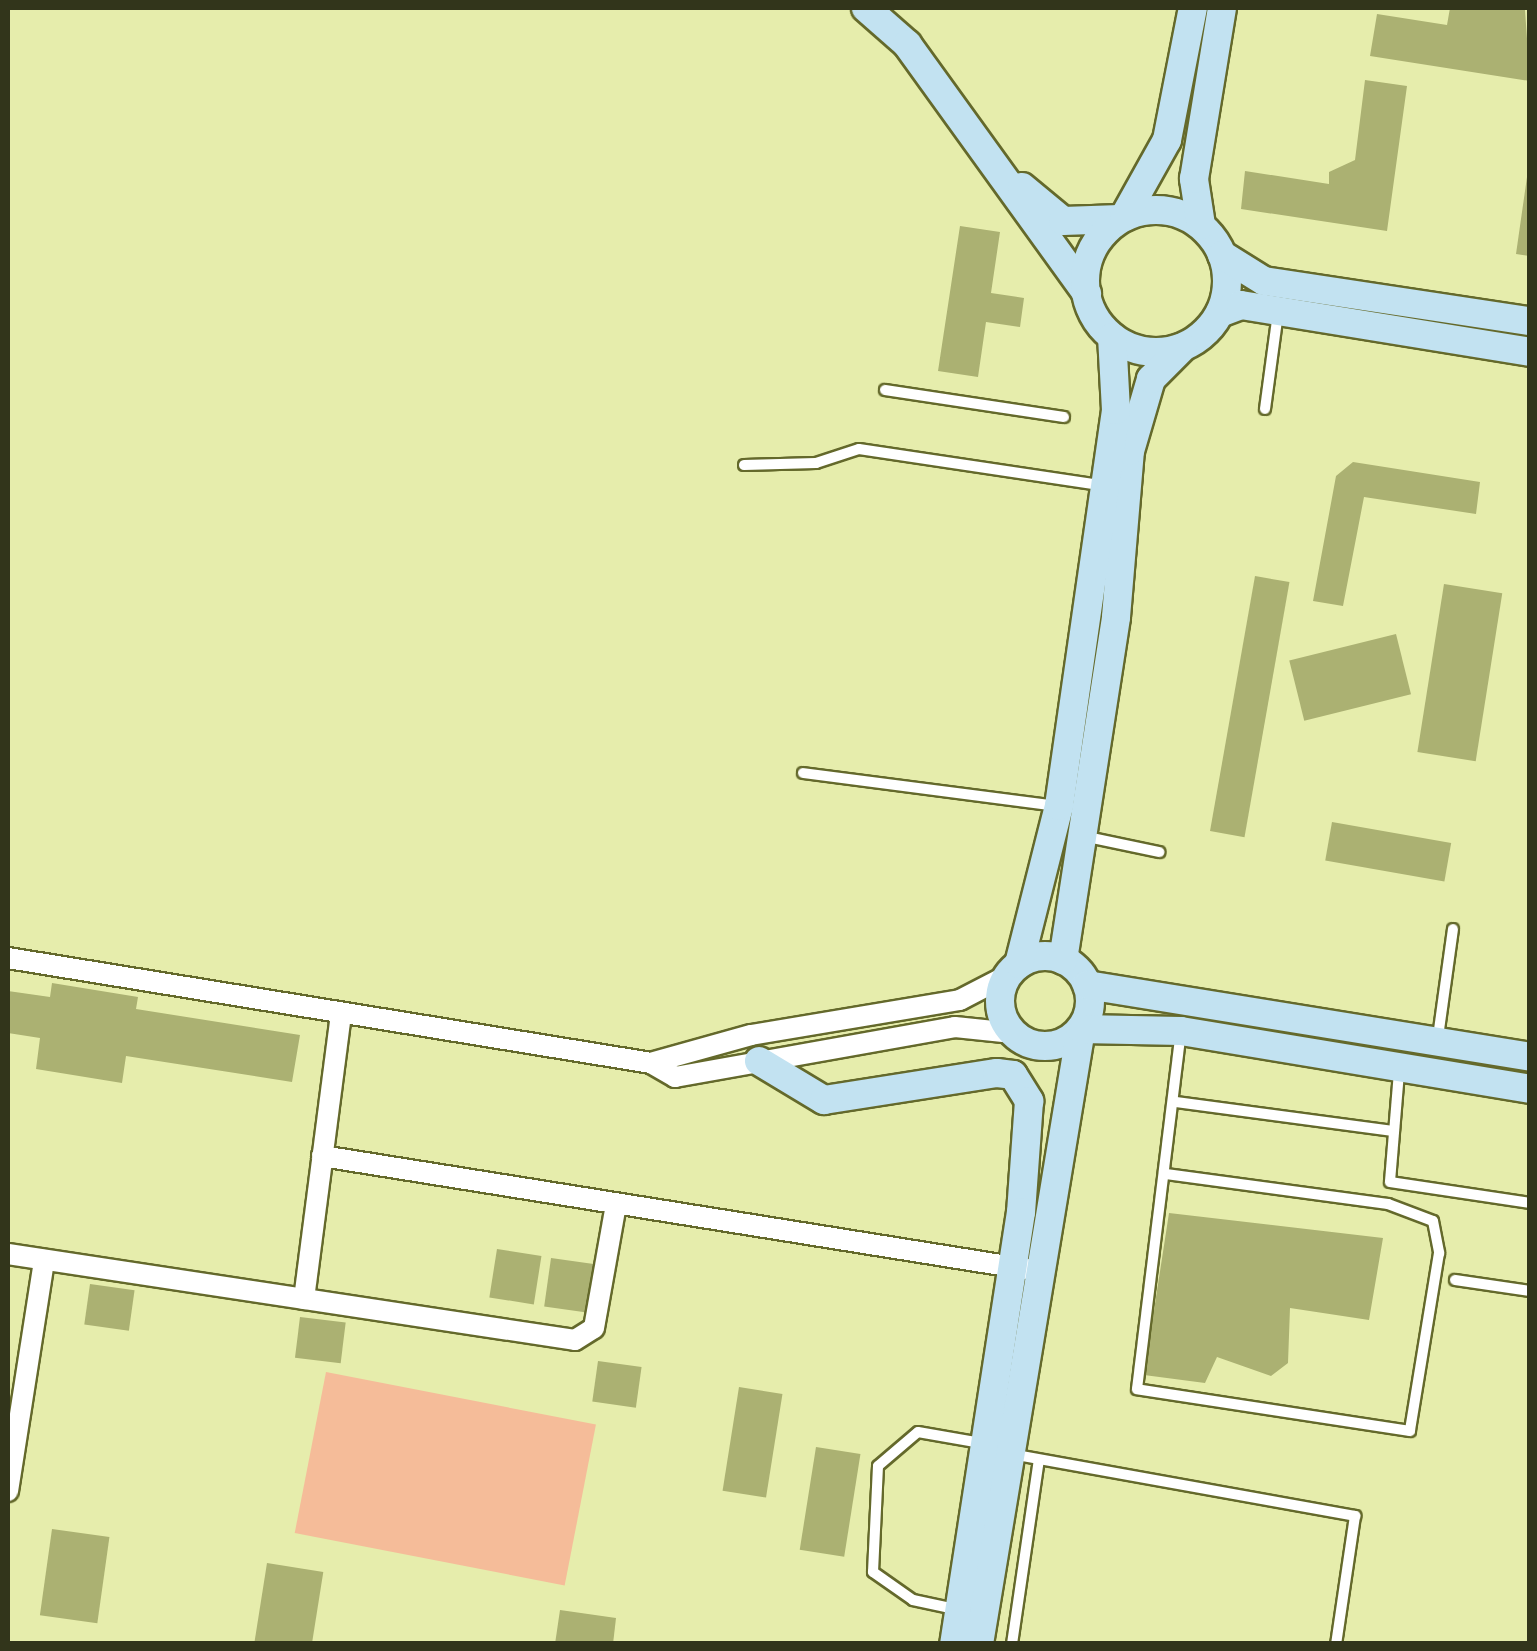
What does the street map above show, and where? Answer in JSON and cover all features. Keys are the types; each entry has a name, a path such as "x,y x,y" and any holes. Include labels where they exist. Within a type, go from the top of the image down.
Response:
{"street":[{"path":"866,8 907,44 1002,170 1112,337 1116,410 1101,485 1060,806 1014,970 1000,1005 1012,1033"},
{"path":"1087,294 1096,242 1122,218 1167,140 1193,8"},
{"path":"1222,8 1194,180 1201,225 1222,255 1264,281 1530,322"},
{"path":"1002,170 1064,221 1122,218 1164,210 1201,225"},
{"path":"1220,313 1222,255"},
{"path":"1530,352 1241,305 1220,313 1151,379 1130,451 1116,617 1064,960 1087,986 1530,1056"},
{"path":"1112,337 1146,352 1183,347"},
{"path":"8,958 651,1063 675,1077 755,1048 960,1000 1014,970 1064,960"},
{"path":"1026,1269 1081,1029 1087,986"},
{"path":"304,1298 341,1012"},
{"path":"755,1048 955,1028 1012,1033 1040,1046 1081,1029 1181,1031 1399,1072 1530,1089"},
{"path":"755,1048 824,1100 970,1074 1014,1076 1029,1101 1026,1269 1012,1453 978,1644"},
{"path":"322,1156 1026,1269"},
{"path":"8,1254 575,1340 594,1328 616,1204"},
{"path":"8,1491 44,1260"},
{"path":"954,1644 960,1610 1012,1453"}],"lane":[{"path":"1265,409 1278,312"},
{"path":"885,390 1064,417"},
{"path":"744,465 816,464 860,449 1101,485"},
{"path":"803,774 1060,806"},
{"path":"1081,836 1159,852"},
{"path":"1438,1043 1453,930"},
{"path":"1166,1174 1388,1204 1433,1222 1439,1253 1410,1432 1137,1390 1166,1174 1176,1102 1181,1031"},
{"path":"1399,1072 1390,1182 1530,1202"},
{"path":"1176,1102 1393,1131"},
{"path":"1455,1280 1530,1291"},
{"path":"960,1610 912,1600 874,1572 878,1466 918,1432 1355,1516 1336,1644"},
{"path":"1012,1453 1012,1644"}],"shaded area":[{"path":"326,1372 596,1424 565,1585 295,1533"}],"building":[{"path":"1450,8 1525,10 1530,81 1370,56 1377,14 1447,25"},
{"path":"1365,80 1407,86 1387,231 1241,209 1245,171 1329,184 1329,172 1355,160"},
{"path":"1530,177 1530,256 1516,254"},
{"path":"960,226 1000,232 991,293 1024,298 1020,327 986,322 978,377 938,371"},
{"path":"1353,462 1480,482 1476,514 1364,497 1343,606 1313,601 1336,476"},
{"path":"1255,576 1289,582 1244,837 1210,831"},
{"path":"1444,584 1502,593 1476,761 1417,752"},
{"path":"1396,634 1411,694 1304,721 1289,661"},
{"path":"1332,822 1451,843 1444,881 1325,860"},
{"path":"52,983 138,997 136,1009 300,1035 292,1082 126,1056 122,1083 36,1069 40,1038 8,1033 8,991 50,997"},
{"path":"1169,1213 1383,1238 1369,1320 1290,1308 1288,1363 1271,1376 1217,1357 1205,1383 1144,1375"},
{"path":"497,1249 541,1256 534,1304 489,1297"},
{"path":"551,1258 594,1264 587,1313 544,1307"},
{"path":"90,1284 135,1290 129,1331 84,1325"},
{"path":"300,1317 346,1323 341,1363 295,1358"},
{"path":"598,1361 642,1367 636,1408 592,1402"},
{"path":"739,1387 782,1394 766,1498 723,1491"},
{"path":"816,1447 860,1454 844,1557 800,1550"},
{"path":"52,1529 109,1537 97,1623 40,1615"},
{"path":"267,1563 323,1572 312,1644 254,1644"},
{"path":"560,1610 616,1618 613,1644 555,1644"}]}
